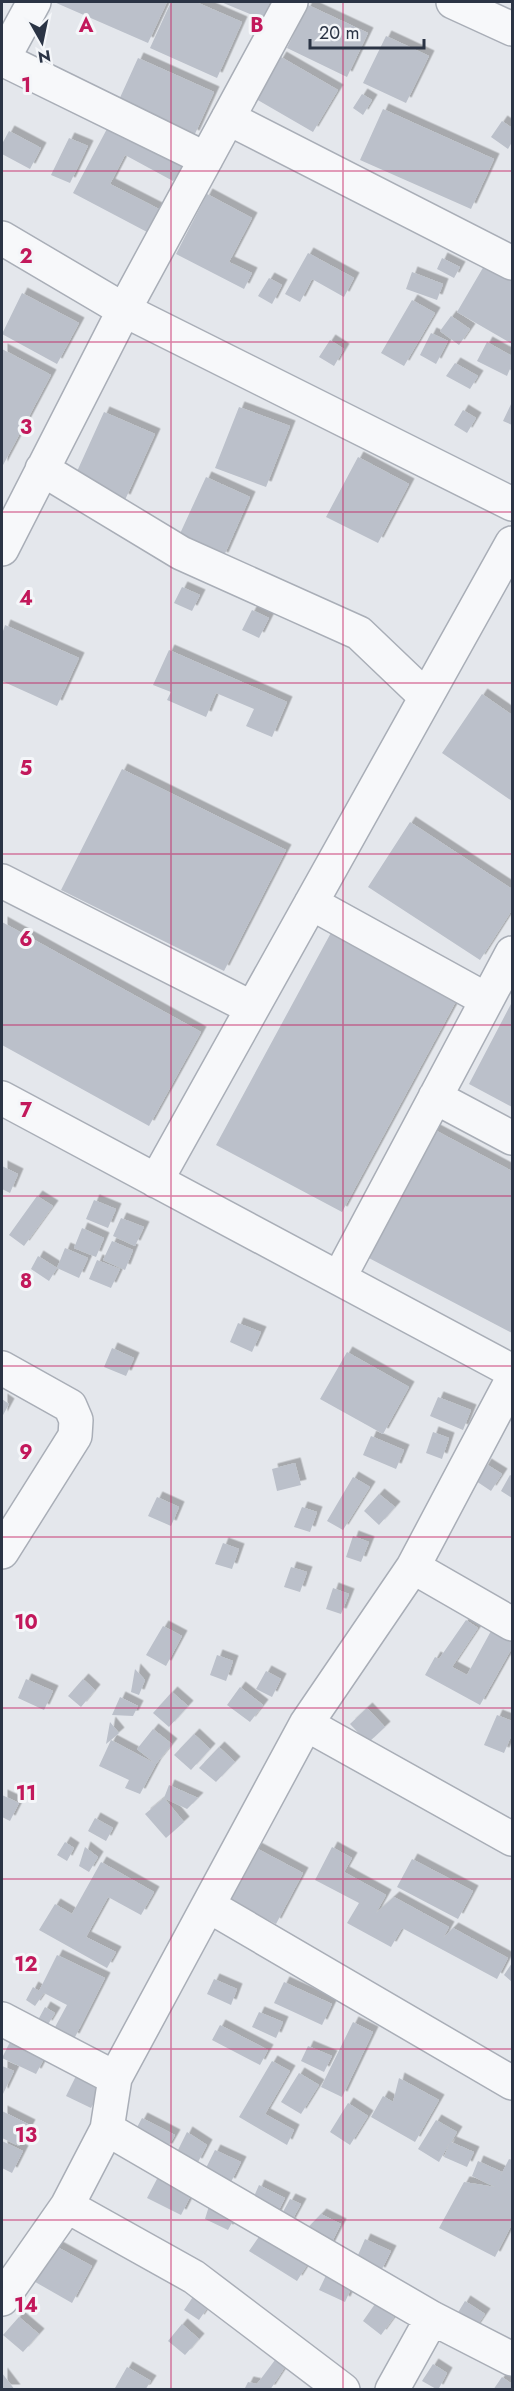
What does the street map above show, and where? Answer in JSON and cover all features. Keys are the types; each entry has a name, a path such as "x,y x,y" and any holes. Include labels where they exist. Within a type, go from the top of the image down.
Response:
{"street":[{"path":"34,2 2,60 206,159"},
{"path":"2,549 124,310 291,2"},
{"path":"453,2 513,29"},
{"path":"228,118 513,263"},
{"path":"2,238 124,310 513,504"},
{"path":"42,469 181,553 359,633 426,697"},
{"path":"156,1181 513,543"},
{"path":"2,881 252,1008"},
{"path":"311,903 488,1000"},
{"path":"339,1278 513,953"},
{"path":"435,1097 513,1138"},
{"path":"2,1098 513,1371"},
{"path":"2,1368 70,1406 76,1420 75,1436 2,1552"},
{"path":"2,2299 67,2206 106,2129 115,2078 306,1724 412,1567 513,1380"},
{"path":"412,1567 513,1624"},
{"path":"306,1724 513,1839"},
{"path":"209,1906 513,2083"},
{"path":"2,2019 115,2078"},
{"path":"106,2129 432,2318 513,2359"},
{"path":"67,2206 194,2277 343,2390"},
{"path":"392,2390 432,2318"}],"building":[{"path":"54,2 167,2 148,43"},
{"path":"171,2 196,2 242,22 217,78 150,48"},
{"path":"221,2 270,2 262,19"},
{"path":"308,5 368,33 347,77 287,48"},
{"path":"386,36 429,56 406,103 363,83"},
{"path":"281,57 338,90 313,132 256,99"},
{"path":"138,58 214,92 194,136 118,102"},
{"path":"362,94 372,100 363,115 353,108"},
{"path":"383,109 494,159 471,209 360,160"},
{"path":"502,121 512,128 512,142 508,149 491,137"},
{"path":"109,125 188,165 173,181 125,155 110,184 159,209 147,232 73,193"},
{"path":"9,131 41,148 30,169 2,154 2,144"},
{"path":"69,138 88,146 70,183 51,175"},
{"path":"207,194 252,218 229,262 252,273 244,289 176,254"},
{"path":"308,253 354,278 344,297 312,279 300,302 285,294"},
{"path":"442,258 460,267 454,278 437,269"},
{"path":"484,266 512,282 512,344 457,312"},
{"path":"412,272 443,284 437,300 406,289"},
{"path":"269,278 282,285 272,304 258,296"},
{"path":"22,293 79,323 57,364 2,334"},
{"path":"412,300 435,313 404,366 381,353"},
{"path":"451,316 470,329 459,345 440,331"},
{"path":"431,333 448,341 436,364 420,355"},
{"path":"330,340 344,349 334,366 319,357"},
{"path":"487,342 512,356 512,364 507,376 477,361"},
{"path":"2,349 51,375 2,467"},
{"path":"455,363 478,376 470,389 446,376"},
{"path":"512,402 512,425 503,421"},
{"path":"239,407 290,426 266,487 215,468"},
{"path":"463,410 476,418 467,433 454,425"},
{"path":"104,412 155,434 125,500 74,478"},
{"path":"358,457 409,484 378,543 326,517"},
{"path":"206,477 250,497 223,558 178,538"},
{"path":"182,587 200,595 192,611 174,603"},
{"path":"252,610 269,618 259,638 242,630"},
{"path":"5,625 79,658 57,706 2,681 2,634"},
{"path":"169,650 287,702 272,737 246,726 254,709 216,693 206,717 167,700 171,692 153,685"},
{"path":"482,694 512,715 512,801 442,753"},
{"path":"122,769 286,850 224,971 61,890"},
{"path":"410,822 512,889 512,910 480,960 368,887"},
{"path":"2,922 201,1032 149,1126 2,1045"},
{"path":"333,929 459,996 342,1212 216,1145"},
{"path":"512,1002 512,1107 469,1084"},
{"path":"433,1129 512,1171 512,1333 365,1256"},
{"path":"2,1166 18,1174 10,1193 2,1189"},
{"path":"37,1196 53,1206 24,1246 9,1235"},
{"path":"94,1200 116,1209 108,1228 86,1219"},
{"path":"121,1218 144,1227 135,1246 113,1236"},
{"path":"82,1228 104,1238 96,1257 74,1248"},
{"path":"112,1241 133,1250 125,1270 103,1260"},
{"path":"65,1248 88,1258 79,1278 57,1268"},
{"path":"38,1256 57,1268 49,1281 31,1269"},
{"path":"97,1260 120,1269 111,1288 89,1279"},
{"path":"238,1323 261,1332 252,1352 230,1342"},
{"path":"112,1348 134,1358 126,1376 104,1367"},
{"path":"347,1352 409,1387 383,1434 320,1399"},
{"path":"438,1397 471,1410 463,1430 430,1416"},
{"path":"2,1399 9,1404 2,1417"},
{"path":"433,1432 449,1438 442,1459 426,1453"},
{"path":"371,1436 404,1450 396,1469 363,1455"},
{"path":"295,1463 301,1485 277,1491 272,1469"},
{"path":"486,1464 502,1474 491,1491 476,1481"},
{"path":"510,1475 512,1476 512,1498 501,1491"},
{"path":"353,1477 370,1487 343,1530 327,1521"},
{"path":"379,1494 395,1507 379,1525 364,1511"},
{"path":"157,1497 179,1507 171,1526 148,1516"},
{"path":"302,1507 317,1512 310,1532 294,1527"},
{"path":"353,1536 369,1542 361,1562 346,1557"},
{"path":"223,1543 239,1549 232,1569 215,1564"},
{"path":"291,1567 307,1572 300,1592 284,1587"},
{"path":"333,1588 349,1594 341,1614 326,1609"},
{"path":"466,1620 478,1628 452,1667 467,1675 491,1631 512,1643 512,1648 480,1705 425,1675 435,1657 439,1659"},
{"path":"163,1626 182,1636 166,1666 146,1655"},
{"path":"217,1655 233,1661 226,1681 210,1675"},
{"path":"135,1669 145,1680 139,1695 131,1692"},
{"path":"266,1671 281,1679 272,1697 256,1689"},
{"path":"26,1679 53,1691 44,1710 18,1698"},
{"path":"83,1679 95,1690 81,1707 68,1696"},
{"path":"240,1687 263,1705 250,1722 227,1705"},
{"path":"172,1692 188,1706 169,1727 153,1713"},
{"path":"120,1697 138,1706 133,1716 112,1715"},
{"path":"367,1708 385,1727 368,1743 350,1724"},
{"path":"497,1715 512,1721 512,1734 504,1753 484,1745"},
{"path":"110,1722 119,1733 106,1744"},
{"path":"153,1729 172,1744 156,1764 137,1749"},
{"path":"194,1734 210,1749 191,1770 174,1755"},
{"path":"111,1740 156,1764 140,1794 125,1788 129,1780 99,1766"},
{"path":"219,1747 235,1762 216,1782 199,1768"},
{"path":"169,1785 198,1798 187,1809 164,1798"},
{"path":"2,1795 19,1803 10,1821 2,1817"},
{"path":"164,1798 184,1822 166,1838 145,1814"},
{"path":"95,1818 113,1828 106,1841 88,1831"},
{"path":"65,1842 74,1848 67,1861 57,1855"},
{"path":"85,1847 98,1857 89,1872 79,1866"},
{"path":"332,1847 352,1858 344,1872 386,1895 376,1913 394,1897 449,1927 443,1938 453,1928 508,1958 497,1979 402,1928 391,1947 347,1923 359,1903 315,1880"},
{"path":"256,1848 303,1873 276,1924 228,1899"},
{"path":"412,1859 473,1891 458,1919 397,1887"},
{"path":"101,1862 154,1892 141,1915 108,1897 86,1937 116,1952 107,1968 39,1930 55,1904 72,1914"},
{"path":"57,1955 105,1978 74,2039 54,2029 67,2005 44,1993 35,2006 26,2000 33,1987 39,1991"},
{"path":"512,1963 512,1982 504,1975"},
{"path":"214,1979 237,1989 231,2005 207,1994"},
{"path":"284,1982 332,2004 322,2025 274,2003"},
{"path":"45,2007 55,2013 47,2026 38,2020"},
{"path":"259,2012 283,2022 276,2038 252,2027"},
{"path":"353,2022 373,2032 342,2097 321,2087"},
{"path":"220,2025 268,2050 260,2065 212,2040"},
{"path":"13,2036 47,2053 36,2074 2,2058"},
{"path":"308,2046 332,2056 324,2072 301,2061"},
{"path":"272,2061 290,2071 265,2114 294,2130 287,2145 239,2117"},
{"path":"2,2066 14,2071 3,2094 2,2093"},
{"path":"299,2073 319,2085 301,2114 281,2102"},
{"path":"77,2074 103,2086 91,2108 66,2096"},
{"path":"399,2078 439,2100 415,2142 371,2117 383,2096 393,2102"},
{"path":"348,2103 368,2116 350,2145 330,2132"},
{"path":"2,2111 30,2125 19,2146 2,2138"},
{"path":"142,2118 175,2135 167,2149 134,2133"},
{"path":"436,2120 457,2132 451,2142 474,2152 467,2167 444,2157 450,2142 439,2162 418,2149"},
{"path":"187,2132 207,2145 197,2164 176,2154"},
{"path":"2,2141 23,2151 12,2173 2,2168"},
{"path":"215,2150 241,2162 230,2184 204,2172"},
{"path":"509,2159 512,2160 512,2224 495,2257 439,2228 464,2182 495,2187 472,2176 478,2161 502,2172 499,2179"},
{"path":"158,2177 192,2193 181,2215 147,2198"},
{"path":"259,2185 285,2198 274,2220 249,2208"},
{"path":"290,2199 301,2204 290,2224 279,2219"},
{"path":"209,2206 234,2219 228,2230 205,2219"},
{"path":"321,2214 341,2224 328,2250 300,2236"},
{"path":"265,2228 312,2257 297,2281 249,2251"},
{"path":"365,2239 391,2251 380,2273 355,2262"},
{"path":"50,2243 92,2266 72,2303 30,2279"},
{"path":"330,2267 355,2280 345,2302 319,2290"},
{"path":"197,2291 212,2301 199,2320 184,2310"},
{"path":"465,2301 485,2314 470,2336 451,2324"},
{"path":"375,2304 394,2317 381,2335 363,2321"},
{"path":"19,2317 39,2334 23,2352 3,2335"},
{"path":"182,2324 199,2339 185,2355 168,2341"},
{"path":"278,2356 285,2367 270,2390 244,2390 248,2382 257,2384"},
{"path":"433,2364 447,2373 438,2390 422,2381"},
{"path":"127,2367 151,2381 145,2390 115,2388"},
{"path":"2,2373 15,2390 2,2390"},
{"path":"502,2377 512,2384 512,2390 493,2390"}]}
